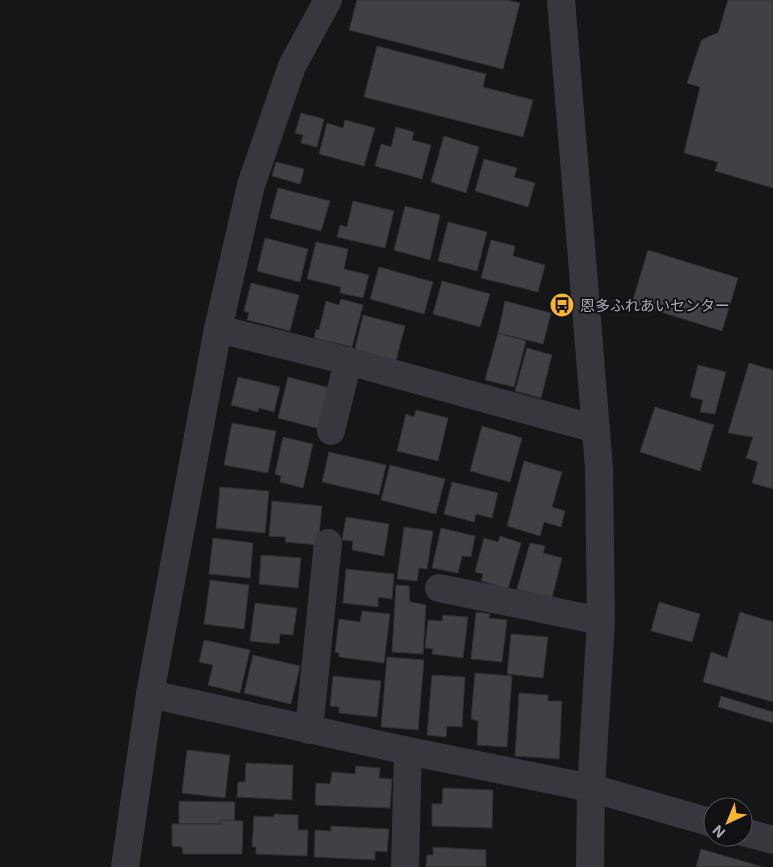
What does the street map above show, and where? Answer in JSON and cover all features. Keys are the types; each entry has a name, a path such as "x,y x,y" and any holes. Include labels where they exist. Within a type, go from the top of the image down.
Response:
{"street":[{"path":"125,867 150,694 218,329 250,185 292,66 328,0"},
{"path":"561,0 599,468 601,621 592,788 590,867"},
{"path":"218,329 348,361 596,429"},
{"path":"331,431 348,361"},
{"path":"309,730 328,543"},
{"path":"439,588 601,621"},
{"path":"150,694 309,730 592,788 703,820"},
{"path":"405,867 408,751"},
{"path":"753,835 773,840"}],"building":[{"path":"357,0 507,0 520,3 503,69 349,30"},
{"path":"728,0 773,0 773,188 715,171 718,162 684,153 700,87 687,83 701,41 718,33"},
{"path":"377,46 486,74 483,87 533,100 523,137 364,97"},
{"path":"301,113 324,119 317,147 301,143 303,135 295,133"},
{"path":"345,120 375,128 364,166 319,154 327,123 343,128"},
{"path":"396,127 414,132 412,140 431,145 422,179 375,166 381,144 391,147"},
{"path":"444,136 479,147 466,193 431,182"},
{"path":"484,159 517,168 514,177 535,183 528,207 475,191"},
{"path":"276,162 304,169 300,184 272,176"},
{"path":"278,188 330,201 321,231 270,218"},
{"path":"353,201 394,211 385,248 337,237 340,225 347,227"},
{"path":"405,206 440,215 430,260 394,250"},
{"path":"448,222 487,232 477,271 438,261"},
{"path":"265,238 308,249 300,282 257,271"},
{"path":"491,240 515,246 513,256 545,265 538,292 481,278"},
{"path":"316,242 348,249 344,269 369,275 363,298 340,293 341,287 307,279"},
{"path":"648,250 738,278 722,331 632,303"},
{"path":"379,267 433,282 424,314 370,299"},
{"path":"442,281 490,294 480,327 433,314"},
{"path":"251,283 299,295 290,331 247,320 249,313 244,311"},
{"path":"341,299 363,305 352,347 314,338 316,329 319,330 326,301 339,305"},
{"path":"505,301 551,313 543,344 498,333"},
{"path":"363,315 405,326 395,364 354,353"},
{"path":"498,333 526,341 514,387 485,380"},
{"path":"527,348 552,355 541,398 515,391"},
{"path":"749,363 773,370 773,489 752,483 758,462 746,458 753,437 728,433"},
{"path":"698,365 726,372 715,414 700,412 703,400 690,397"},
{"path":"238,377 280,387 274,412 259,408 258,412 231,405"},
{"path":"288,377 330,388 320,429 278,418"},
{"path":"655,407 714,425 700,471 640,452"},
{"path":"416,410 448,418 438,461 397,451 406,414 414,417"},
{"path":"232,423 276,431 268,473 224,465"},
{"path":"482,426 522,438 510,482 470,471"},
{"path":"283,437 313,444 303,488 280,482 281,476 275,474"},
{"path":"329,452 386,465 379,495 322,482"},
{"path":"524,461 562,472 552,507 565,511 561,527 544,522 540,536 507,526"},
{"path":"390,465 445,479 436,514 381,500"},
{"path":"452,482 498,493 492,518 476,514 474,522 444,514"},
{"path":"220,487 269,491 265,533 216,528"},
{"path":"272,501 322,506 318,545 285,542 286,537 269,536"},
{"path":"346,517 389,524 384,556 352,550 353,541 342,540"},
{"path":"404,527 433,531 427,569 419,568 417,581 397,579"},
{"path":"441,528 475,536 471,557 462,556 458,573 432,568"},
{"path":"500,536 521,543 508,589 481,581 483,574 475,572 484,538 498,542"},
{"path":"213,538 253,543 250,578 209,574"},
{"path":"530,543 545,546 543,553 562,558 552,598 517,589"},
{"path":"261,555 301,558 298,588 259,584"},
{"path":"346,569 394,574 392,599 378,597 378,607 343,603"},
{"path":"210,580 249,585 244,629 204,624"},
{"path":"396,585 409,586 410,602 426,605 423,654 392,652"},
{"path":"659,602 700,614 692,642 651,631"},
{"path":"255,603 297,608 293,635 280,634 279,644 250,641"},
{"path":"362,611 390,614 384,663 339,657 339,653 335,652 339,619 360,622"},
{"path":"476,612 490,614 489,618 507,620 502,662 471,659"},
{"path":"740,612 773,622 773,702 703,682 711,652 727,658"},
{"path":"443,615 468,617 463,658 432,654 433,649 425,648 428,620 442,621"},
{"path":"511,634 548,637 543,678 507,674"},
{"path":"204,640 250,650 240,693 208,685 213,665 199,662"},
{"path":"253,655 300,666 291,704 244,693"},
{"path":"387,657 424,660 418,730 381,727"},
{"path":"475,673 512,676 507,747 477,745 478,721 471,719"},
{"path":"432,675 465,677 462,727 447,726 446,737 427,735"},
{"path":"333,676 381,681 377,717 339,713 339,707 330,706"},
{"path":"519,693 548,695 548,701 562,701 559,759 515,756"},
{"path":"721,696 773,712 773,723 718,707"},
{"path":"187,750 230,755 225,798 182,793"},
{"path":"246,763 293,765 292,800 237,797 238,782 245,782"},
{"path":"356,766 380,768 379,778 392,779 390,808 315,805 316,783 330,784 332,772 355,774"},
{"path":"443,788 493,790 492,828 432,826 432,804 442,804"},
{"path":"179,801 235,802 234,821 221,820 221,824 179,824"},
{"path":"274,814 298,815 298,830 308,830 307,856 256,854 256,847 252,847 254,816 274,817"},
{"path":"221,820 243,821 242,854 183,854 182,847 172,846 172,824 221,824"},
{"path":"331,826 389,829 387,852 375,851 375,860 314,857 315,830 331,831"},
{"path":"433,847 486,850 486,867 426,867 427,855 433,855"},
{"path":"701,849 763,867 696,867"}],"place":[{"name":"恩多ふれあいセンター","path":"562,305"}]}
